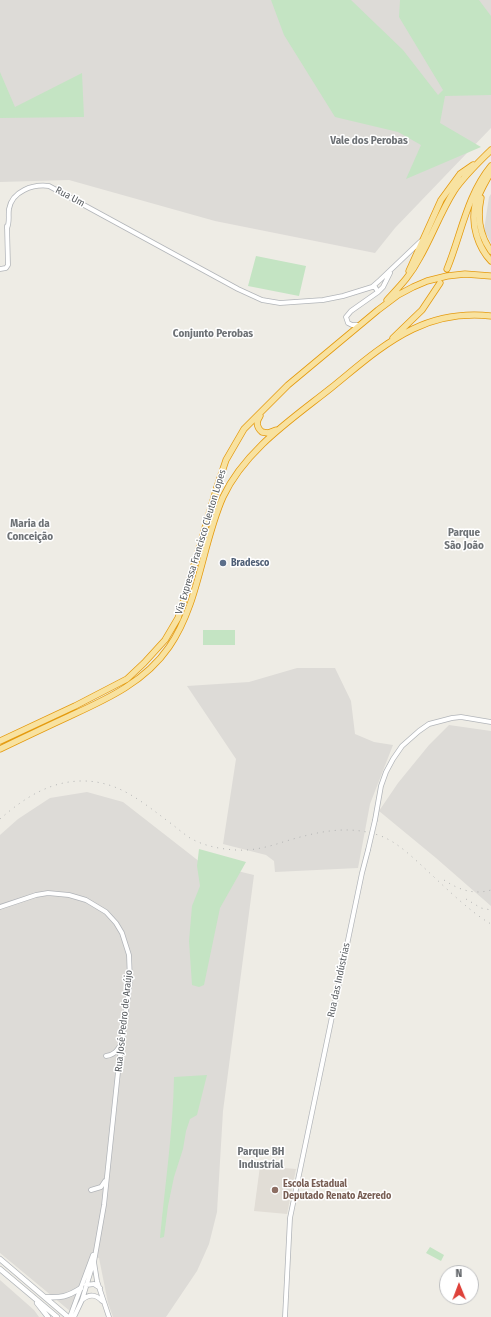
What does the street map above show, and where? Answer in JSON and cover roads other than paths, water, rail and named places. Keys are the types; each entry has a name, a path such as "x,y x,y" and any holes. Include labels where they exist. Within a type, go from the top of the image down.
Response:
{"highway":[{"path":"378,310 403,283 420,259 455,190 478,162 491,150"},
{"path":"403,283 441,200 460,174 478,162"},
{"path":"447,270 470,202 481,179 491,166"},
{"path":"491,172 475,206 474,220 481,247 491,261"},
{"path":"485,183 479,205 479,218 484,238 491,252"},
{"path":"378,310 398,295 413,287 440,277 479,274 491,276"},
{"path":"385,345 422,310 440,283"},
{"name":"Via Expressa Francisco Cleuton Lopes","path":"0,741 76,706 127,679 165,640 178,618 226,460 244,429 294,380 378,310"},
{"name":"Via Expressa Francisco Cleuton Lopes","path":"0,749 99,702 132,684 151,669 169,648 182,625 200,570 209,536 223,497 243,465 285,424 385,345 412,329 441,318 464,315 491,316"},
{"path":"263,410 257,421 257,426 262,432 272,432 285,424"}],"main road":[{"path":"0,1259 69,1317"},
{"path":"0,1269 56,1317"},
{"path":"45,1297 64,1297 81,1288"},
{"path":"33,1296 48,1317"}],"street":[{"name":"Rua Um","path":"1,269 6,268 8,265 7,228 9,224 9,209 12,200 23,190 35,185 51,185 240,289 262,300 270,302 285,304 323,300 343,296 372,287 422,240"},
{"path":"406,256 411,257 414,260"},
{"path":"359,325 348,323 346,320 347,314 383,287 387,281 390,270"},
{"path":"372,287 375,287 378,292"},
{"name":"Rua das Indústrias","path":"285,1317 290,1218 381,786 386,772 402,746 429,724 452,718 491,722"},
{"name":"Rua José Pedro de Araújo","path":"0,907 36,894 62,894 81,898 106,912 116,923 130,955 130,982 104,1205 94,1262 97,1280 109,1317"},
{"path":"106,1056 112,1055 117,1051 122,1042"},
{"path":"91,1190 101,1187 107,1179"},
{"name":"Rua José Pedro de Araújo","path":"69,1317 96,1247"},
{"path":"74,1317 88,1284 94,1262"},
{"path":"81,1288 88,1284 96,1285 100,1289"},
{"path":"82,1300 93,1295 99,1297 104,1304"}],"railway":[{"path":"0,819 27,798 47,788 68,782 80,781 107,784 130,794 190,838 206,845 218,848 236,850 254,849 272,846 308,835 332,831 356,830 369,832 386,838 402,848 464,904 491,924"},
{"path":"444,880 467,891 479,892 491,890"},
{"path":"466,899 481,908 491,910"}],"place":[{"name":"Bradesco","path":"223,563"},
{"name":"Escola Estadual Deputado Renato Azeredo","path":"275,1190"}],"district":[{"name":"Vale dos Perobas","path":"369,141"},
{"name":"Conjunto Perobas","path":"213,334"},
{"name":"Maria da Conceição","path":"30,530"},
{"name":"Parque São João","path":"464,539"},
{"name":"Parque BH Industrial","path":"261,1158"}]}
